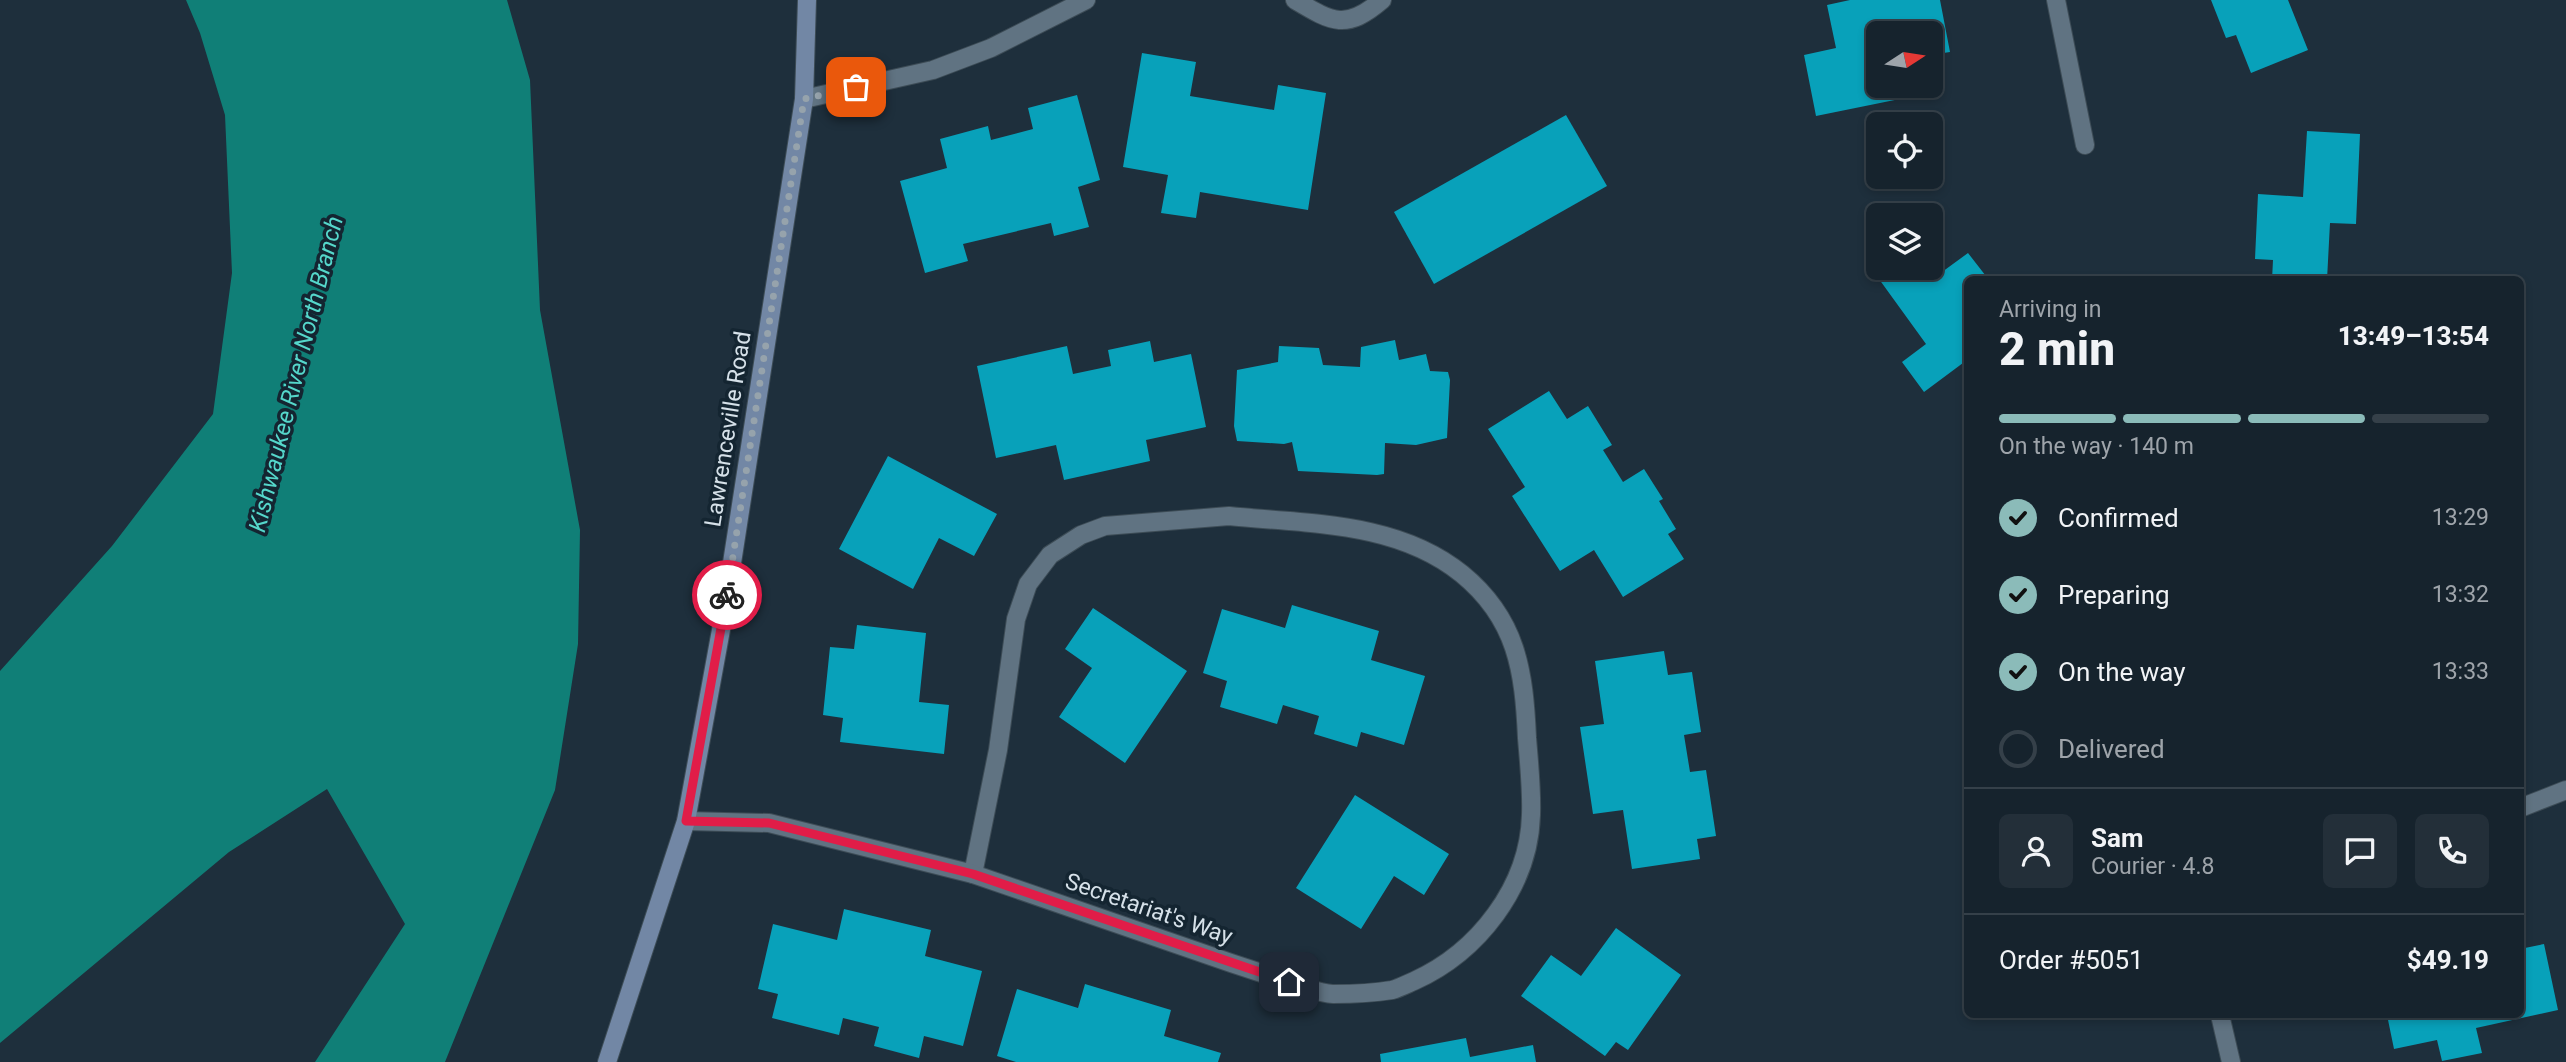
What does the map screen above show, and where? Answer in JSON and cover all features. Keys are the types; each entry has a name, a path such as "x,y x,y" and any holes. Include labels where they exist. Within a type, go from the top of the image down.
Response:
{"street":[{"name":"Lawrenceville Road","path":"607,1062 686,821 725,608 804,99 807,0"},
{"path":"804,99 933,70 991,48 1086,0"},
{"path":"1295,0 1322,16 1347,22 1367,12 1382,0"},
{"path":"2056,0 2085,145"},
{"name":"Secretariat's Way","path":"686,821 769,823 973,874 1329,995 1394,990 1453,960 1483,931 1497,914 1513,885 1525,853 1531,816 1525,687 1506,628 1486,597 1461,573 1401,540 1367,530 1229,516 1105,526 1082,535 1051,555 1028,584 1016,619 998,750 973,874"},
{"path":"2524,806 2566,790"},
{"path":"2221,1018 2231,1062"}],"water":[{"name":"Kishwaukee River North Branch","path":"186,0 507,0 530,80 540,310 580,530 578,644 555,790 445,1062 315,1062 405,924 327,789 229,852 0,1043 0,671 112,546 213,414 232,273 225,115 200,33"}],"building":[{"path":"1850,0 1940,0 1950,52 1943,53 1943,21 1866,21 1866,98 1905,98 1816,116 1804,55 1836,48 1827,5"},
{"path":"2211,0 2288,0 2308,50 2251,73 2236,35 2226,38"},
{"path":"1142,53 1196,62 1190,96 1274,110 1278,85 1326,93 1308,210 1200,192 1196,218 1161,213 1168,175 1123,167"},
{"path":"1077,95 1100,180 1078,187 1089,227 1054,236 1051,223 963,244 968,261 925,273 900,181 947,168 940,139 988,126 991,140 1033,129 1028,108"},
{"path":"1566,115 1607,186 1434,284 1394,212"},
{"path":"2307,131 2360,134 2356,224 2330,223 2327,276 2272,276 2273,260 2255,259 2258,194 2303,197"},
{"path":"1968,253 1986,276 1964,276 1964,362 1924,392 1902,362 1926,344 1880,280 1943,280 1943,271"},
{"path":"1395,340 1399,360 1426,354 1430,371 1448,372 1450,380 1447,438 1416,445 1385,443 1384,474 1377,475 1298,471 1292,442 1284,444 1237,441 1234,426 1237,370 1278,362 1279,346 1319,348 1323,365 1360,367 1361,347"},
{"path":"1150,341 1154,362 1191,354 1206,427 1146,440 1150,461 1064,480 1056,445 996,458 977,366 1067,346 1073,374 1111,366 1108,350"},
{"path":"1549,391 1567,419 1588,406 1612,445 1603,450 1623,482 1644,469 1663,499 1659,501 1676,529 1668,534 1684,559 1623,597 1594,550 1560,571 1512,496 1525,487 1488,429"},
{"path":"888,456 997,514 974,556 939,538 913,589 839,549"},
{"path":"1292,605 1379,631 1371,660 1425,676 1404,745 1361,732 1357,747 1314,734 1319,716 1283,705 1277,724 1220,707 1227,681 1203,673 1222,609 1285,628"},
{"path":"1093,608 1187,671 1125,763 1059,717 1092,668 1065,649"},
{"path":"857,625 926,633 919,702 949,705 944,754 840,742 843,718 823,715 830,647 854,649"},
{"path":"1664,651 1668,675 1692,672 1701,732 1684,735 1690,772 1706,770 1716,836 1697,839 1700,859 1632,869 1623,810 1593,814 1580,727 1604,724 1595,661"},
{"path":"1355,795 1449,854 1424,895 1394,876 1361,929 1296,888"},
{"path":"844,909 931,930 925,956 982,971 963,1046 924,1036 919,1058 874,1046 879,1027 843,1018 839,1035 772,1018 778,994 758,989 773,924 837,940"},
{"path":"1616,928 1681,975 1628,1050 1616,1042 1605,1056 1521,996 1551,955 1581,976"},
{"path":"2544,944 2558,1010 2524,1017 2524,948"},
{"path":"1085,984 1171,1010 1164,1036 1221,1053 1218,1062 1016,1062 997,1056 1017,989 1078,1008"},
{"path":"2388,1018 2522,1018 2476,1028 2482,1053 2442,1061 2437,1040 2394,1049"},
{"path":"1466,1038 1470,1057 1533,1045 1536,1062 1381,1062 1380,1054"}],"way so far":[{"path":"727,595 804,99 856,87"}],"route":[{"path":"727,595 686,821 769,823 973,874 1289,982"}]}
